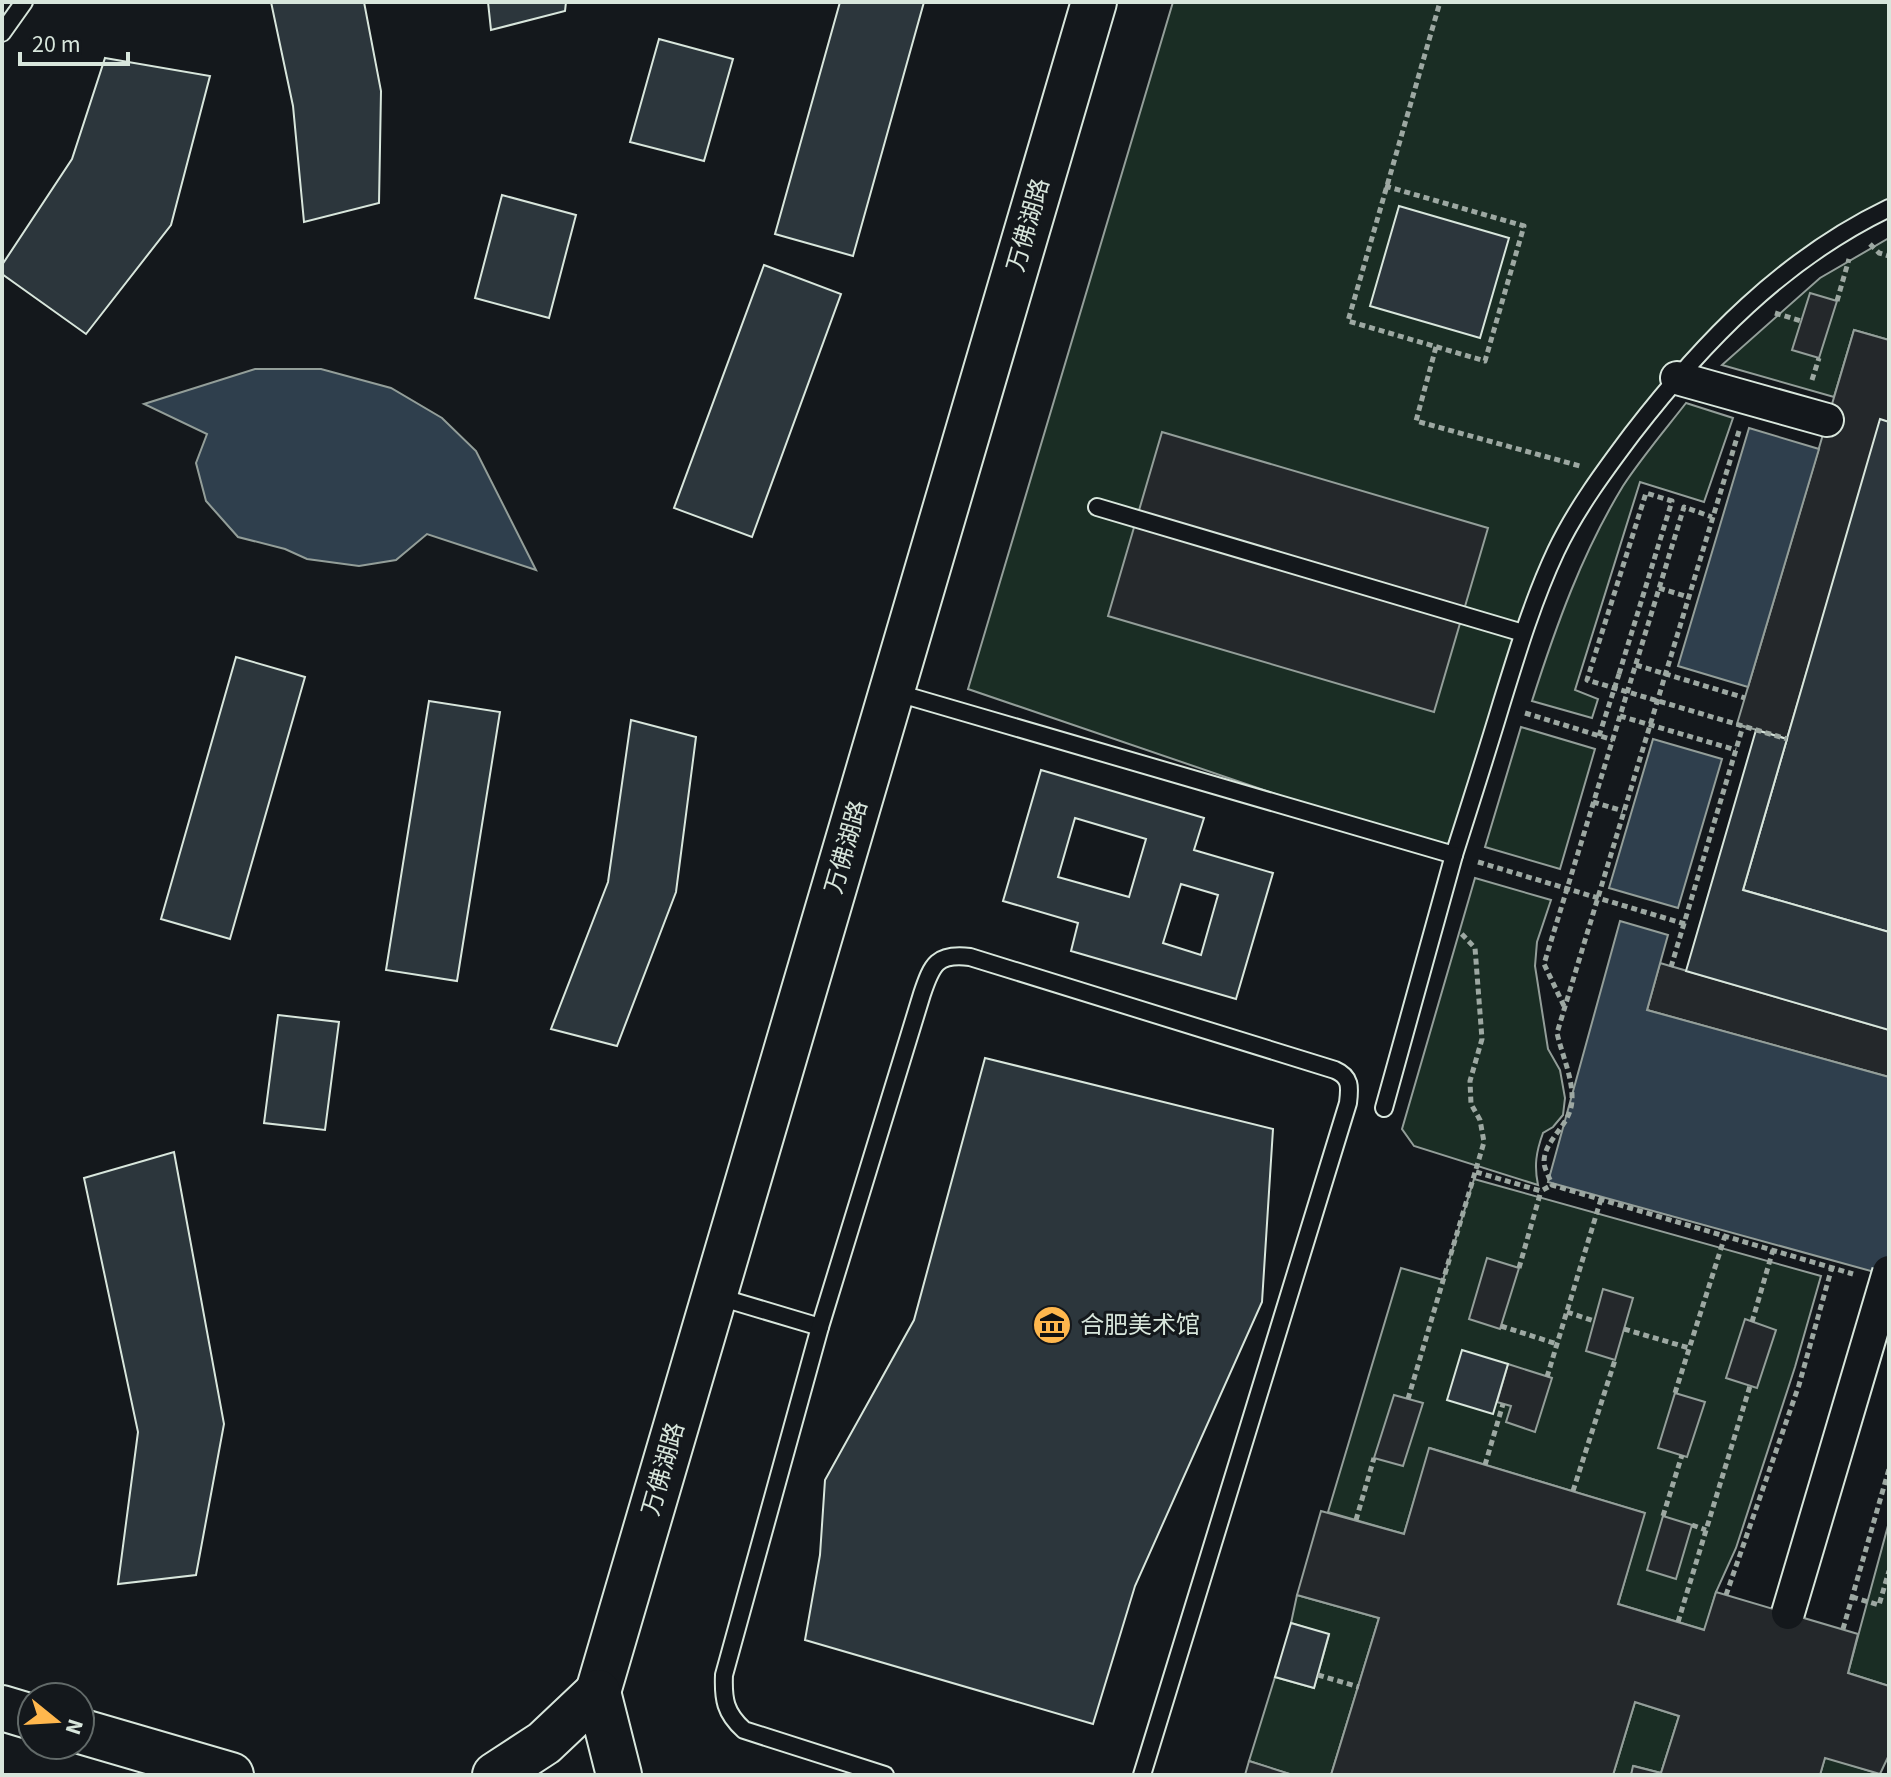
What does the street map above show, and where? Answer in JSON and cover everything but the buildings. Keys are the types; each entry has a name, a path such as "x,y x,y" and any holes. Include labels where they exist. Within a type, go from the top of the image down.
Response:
{"street":[{"name":"万佛湖路","path":"598,1692 1094,2"},
{"path":"1677,378 1827,420"},
{"path":"1788,1613 1875,1274"},
{"path":"495,1775 544,1743 598,1692 619,1775"},
{"path":"96,1736 231,1775"}],"lane":[{"path":"2,33 24,2"},
{"path":"1384,1108 1454,855 1523,633 1557,550 1604,472 1677,378 1766,287 1808,254 1852,226 1889,208"},
{"path":"1097,507 1523,633"},
{"path":"892,691 1454,855"},
{"path":"885,1775 744,1730 733,1721 725,1708 724,1675 820,1327 928,977 936,963 945,956 970,957 1335,1070 1347,1077 1350,1084 1348,1103 1142,1775"},
{"path":"714,1295 820,1327"}],"path":[{"path":"1385,186 1524,226 1485,361 1348,321 1385,186 1440,2"},
{"path":"1436,347 1416,421 1604,472"},
{"path":"1552,1185 1544,1162 1549,1145 1567,1122 1572,1102 1570,1078 1557,1033 1749,398"},
{"path":"1599,736 1619,674 1672,501 1646,493 1587,680 1743,726 1787,739"},
{"path":"1565,1006 1544,964 1684,507 1712,517"},
{"path":"1659,588 1688,597"},
{"path":"1636,665 1745,698"},
{"path":"1501,706 1613,740"},
{"path":"1620,716 1736,750"},
{"path":"1671,967 1743,726"},
{"path":"1593,802 1623,811"},
{"path":"1454,855 1685,924"},
{"path":"1408,1399 1484,1142 1480,1120 1471,1104 1470,1081 1482,1039 1475,948 1462,932 1436,920"},
{"path":"1476,1172 1541,1191 1552,1185 1832,1267 1875,1274"},
{"path":"1519,1268 1541,1191"},
{"path":"1547,1377 1601,1199"},
{"path":"1675,1393 1725,1236"},
{"path":"1752,1322 1773,1250"},
{"path":"1726,1595 1799,1385 1832,1267"},
{"path":"1567,1312 1594,1321"},
{"path":"1501,1326 1557,1344"},
{"path":"1624,1329 1689,1348"},
{"path":"1573,1491 1615,1360"},
{"path":"1678,1622 1750,1386"},
{"path":"1485,1465 1503,1404"},
{"path":"1663,1516 1682,1455"},
{"path":"1356,1520 1374,1458"},
{"path":"1843,1629 1889,1469"},
{"path":"1692,1525 1706,1530"},
{"path":"1852,1597 1879,1605 1889,1571"},
{"path":"1318,1675 1359,1687"}],"green space":[{"path":"1173,2 1889,2 1889,211 1756,295 1657,402 1557,549 1454,855 968,689"},
{"path":"1889,238 1889,340 1854,330 1834,397 1722,365 1820,278"},
{"path":"1686,403 1733,418 1704,502 1640,482 1575,690 1598,699 1592,718 1532,701 1561,618 1608,511 1630,475"},
{"path":"1521,727 1595,749 1560,869 1485,847"},
{"path":"1475,878 1551,900 1537,942 1535,966 1548,1049 1560,1070 1565,1098 1563,1115 1543,1133 1537,1153 1538,1185 1414,1146 1402,1129"},
{"path":"1474,1179 1821,1276 1736,1548 1716,1592 1705,1630 1618,1604 1644,1513 1430,1448 1404,1534 1328,1512 1401,1268 1443,1280"},
{"path":"1889,1522 1889,1686 1848,1673"},
{"path":"1297,1595 1379,1618 1331,1775 1292,1775 1249,1761 1275,1677 1314,1688 1329,1635 1291,1623"},
{"path":"1635,1702 1679,1716 1661,1773 1634,1766 1631,1775 1613,1775"},
{"path":"1825,1757 1880,1774 1820,1775"}],"shaded area":[{"path":"1810,293 1837,301 1819,358 1792,350"},
{"path":"1854,330 1889,340 1889,422 1881,420 1787,739 1737,724"},
{"path":"1162,432 1488,528 1434,712 1108,616"},
{"path":"1660,963 1889,1030 1889,1077 1647,1010"},
{"path":"1487,1258 1519,1268 1500,1329 1469,1319"},
{"path":"1603,1289 1633,1298 1615,1360 1586,1351"},
{"path":"1745,1319 1776,1330 1757,1388 1726,1378"},
{"path":"1508,1364 1552,1378 1535,1432 1506,1422 1511,1406 1497,1402"},
{"path":"1675,1393 1705,1402 1687,1457 1658,1448"},
{"path":"1394,1395 1423,1403 1403,1466 1374,1458"},
{"path":"1429,1448 1645,1513 1618,1604 1704,1630 1716,1592 1858,1634 1848,1673 1889,1686 1889,1755 1880,1774 1825,1758 1820,1775 1631,1775 1633,1766 1661,1773 1679,1716 1635,1702 1613,1775 1331,1775 1379,1618 1297,1595 1321,1511 1404,1534"},
{"path":"1663,1516 1692,1525 1676,1579 1647,1570"},
{"path":"1249,1761 1293,1775 1245,1775"}],"water":[{"path":"255,369 321,369 391,388 442,418 476,451 536,570 427,534 396,560 359,566 307,559 285,549 238,537 206,501 196,463 207,434 144,404"},
{"path":"1749,428 1819,449 1748,687 1678,666"},
{"path":"1653,739 1722,759 1678,908 1609,888"},
{"path":"1620,921 1668,935 1647,1010 1889,1077 1889,1276 1548,1182"}],"place":[{"name":"合肥美术馆","path":"1052,1325"}]}
